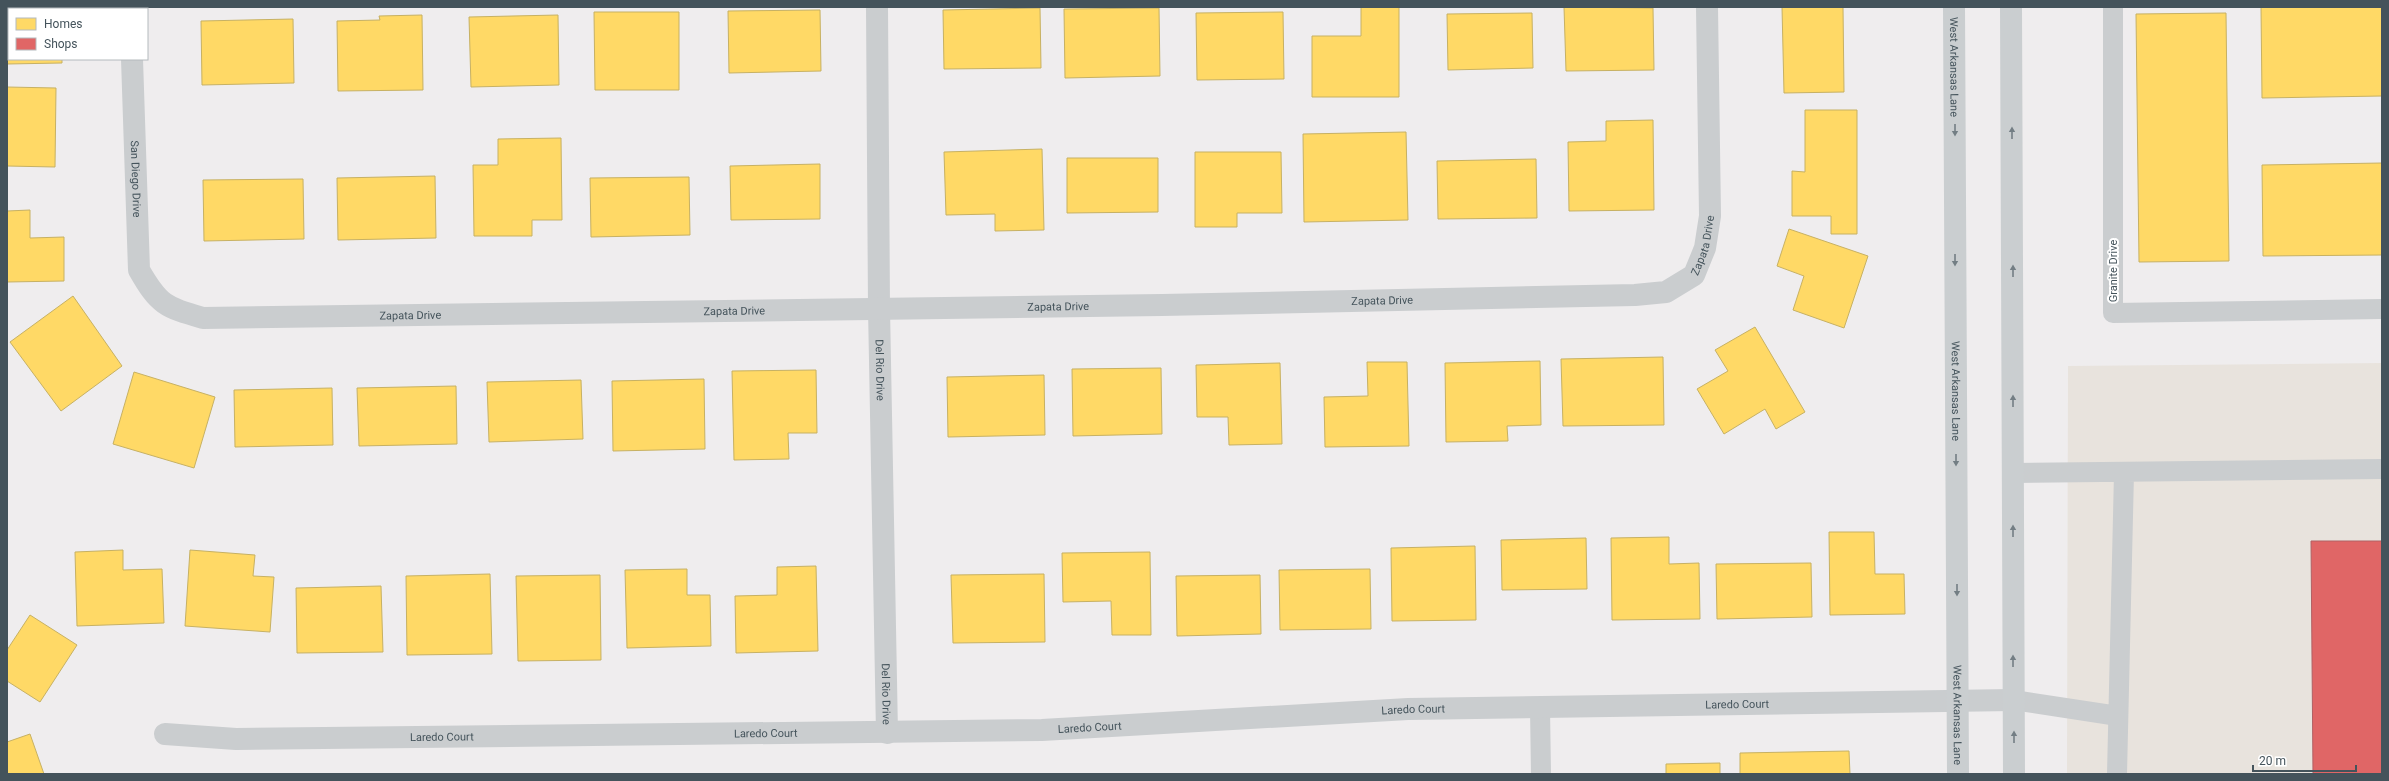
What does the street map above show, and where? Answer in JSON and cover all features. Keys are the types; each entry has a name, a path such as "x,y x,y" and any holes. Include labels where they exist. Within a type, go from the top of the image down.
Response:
{"main road":[{"name":"West Arkansas Lane","path":"1954,7 1958,774"},
{"path":"2011,7 2014,774"}],"street":[{"name":"Del Rio Drive","path":"877,7 879,308 888,733"},
{"name":"Zapata Drive","path":"153,295 174,310 203,318 1162,305 1627,295 1666,292 1694,276 1705,248 1710,216 1707,7"},
{"name":"San Diego Drive","path":"132,60 139,270 153,295"},
{"name":"Laredo Court","path":"165,734 236,739 888,733 1042,730 1408,709 2013,700"}],"lane":[{"name":"Granite Drive","path":"2113,7 2113,313 2382,309"},
{"path":"2013,473 2124,473 2382,469"},
{"path":"2117,774 2124,473"},
{"path":"2013,700 2118,716"},
{"path":"1540,708 1541,774"}],"shaded area":[{"path":"2382,363 2382,774 2067,774 2068,366"}],"building: Homes":[{"path":"7,7 61,7 8,8 8,60 62,60 62,63 7,64"},
{"path":"1361,7 1399,7 1399,97 1312,97 1312,36 1361,36"},
{"path":"1564,7 1653,8 1654,70 1566,71"},
{"path":"1782,7 1843,7 1844,92 1784,93"},
{"path":"2261,7 2382,7 2382,96 2262,98"},
{"path":"1040,8 1041,68 944,69 943,10"},
{"path":"1159,8 1160,76 1065,78 1064,9"},
{"path":"820,10 821,71 729,73 728,11"},
{"path":"594,12 679,12 679,90 595,90"},
{"path":"1283,12 1284,79 1197,80 1196,13"},
{"path":"1532,13 1533,68 1448,70 1447,14"},
{"path":"2226,13 2229,261 2139,262 2136,14"},
{"path":"422,15 423,90 338,91 337,21 380,20 379,16"},
{"path":"558,15 559,85 471,87 469,17"},
{"path":"293,19 294,83 202,85 201,21"},
{"path":"7,87 56,88 55,167 7,166"},
{"path":"1805,110 1857,110 1857,234 1831,234 1831,216 1792,216 1792,171 1805,172"},
{"path":"1653,120 1654,210 1569,211 1568,142 1606,141 1606,121"},
{"path":"1406,132 1408,220 1304,222 1303,134"},
{"path":"561,138 562,220 532,220 532,236 474,236 473,165 498,165 498,139"},
{"path":"1042,149 1044,230 995,231 995,214 946,215 944,152"},
{"path":"1195,152 1281,152 1282,213 1237,213 1237,227 1195,227"},
{"path":"1067,158 1158,158 1158,212 1067,213"},
{"path":"1536,159 1537,218 1438,219 1437,161"},
{"path":"2382,163 2382,255 2263,256 2262,165"},
{"path":"820,164 820,219 731,220 730,166"},
{"path":"435,176 436,238 338,240 337,178"},
{"path":"689,177 690,235 591,237 590,178"},
{"path":"303,179 304,239 204,241 203,180"},
{"path":"30,210 30,238 64,237 64,281 7,282 7,211"},
{"path":"1789,229 1868,256 1844,328 1793,310 1804,276 1777,266"},
{"path":"73,296 122,366 61,411 10,342"},
{"path":"1755,327 1805,412 1776,429 1765,409 1724,434 1697,389 1728,371 1715,350"},
{"path":"1663,357 1664,425 1563,426 1561,359"},
{"path":"1540,361 1541,425 1507,426 1508,441 1446,442 1445,363"},
{"path":"1367,362 1407,362 1409,446 1325,447 1324,397 1368,396"},
{"path":"1280,363 1282,444 1229,445 1228,417 1197,417 1196,365"},
{"path":"1161,368 1162,434 1073,436 1072,369"},
{"path":"816,370 817,433 788,433 789,459 734,460 732,371"},
{"path":"134,372 215,397 194,468 113,444"},
{"path":"1044,375 1045,435 948,437 947,377"},
{"path":"704,379 705,449 613,451 612,381"},
{"path":"581,380 583,439 489,442 487,382"},
{"path":"456,386 457,444 359,446 357,388"},
{"path":"332,388 333,445 235,447 234,390"},
{"path":"1829,532 1874,532 1875,574 1904,574 1905,614 1830,615"},
{"path":"1669,537 1669,564 1699,563 1700,619 1612,620 1611,538"},
{"path":"1586,538 1587,589 1502,590 1501,540"},
{"path":"1475,546 1476,620 1392,621 1391,548"},
{"path":"123,550 123,570 162,569 164,623 77,626 75,552"},
{"path":"190,550 255,555 253,576 274,577 270,632 185,626"},
{"path":"1150,552 1151,635 1112,635 1111,601 1063,602 1062,553"},
{"path":"1811,563 1812,617 1717,619 1716,564"},
{"path":"816,566 818,651 736,653 735,596 777,595 777,567"},
{"path":"687,569 687,595 710,595 711,646 627,648 625,570"},
{"path":"1370,569 1371,629 1280,630 1279,570"},
{"path":"490,574 492,654 407,655 406,576"},
{"path":"1044,574 1045,642 953,643 951,575"},
{"path":"600,575 601,660 518,661 516,576"},
{"path":"1260,575 1261,634 1177,636 1176,576"},
{"path":"381,586 383,652 297,653 296,588"},
{"path":"30,615 77,645 40,702 7,681 7,650"},
{"path":"30,734 44,774 7,774 7,742"},
{"path":"1849,751 1850,774 1740,774 1740,753"},
{"path":"1720,763 1720,774 1666,774 1666,764"}],"building: Shops":[{"path":"2311,541 2382,541 2382,774 2313,774"}]}
